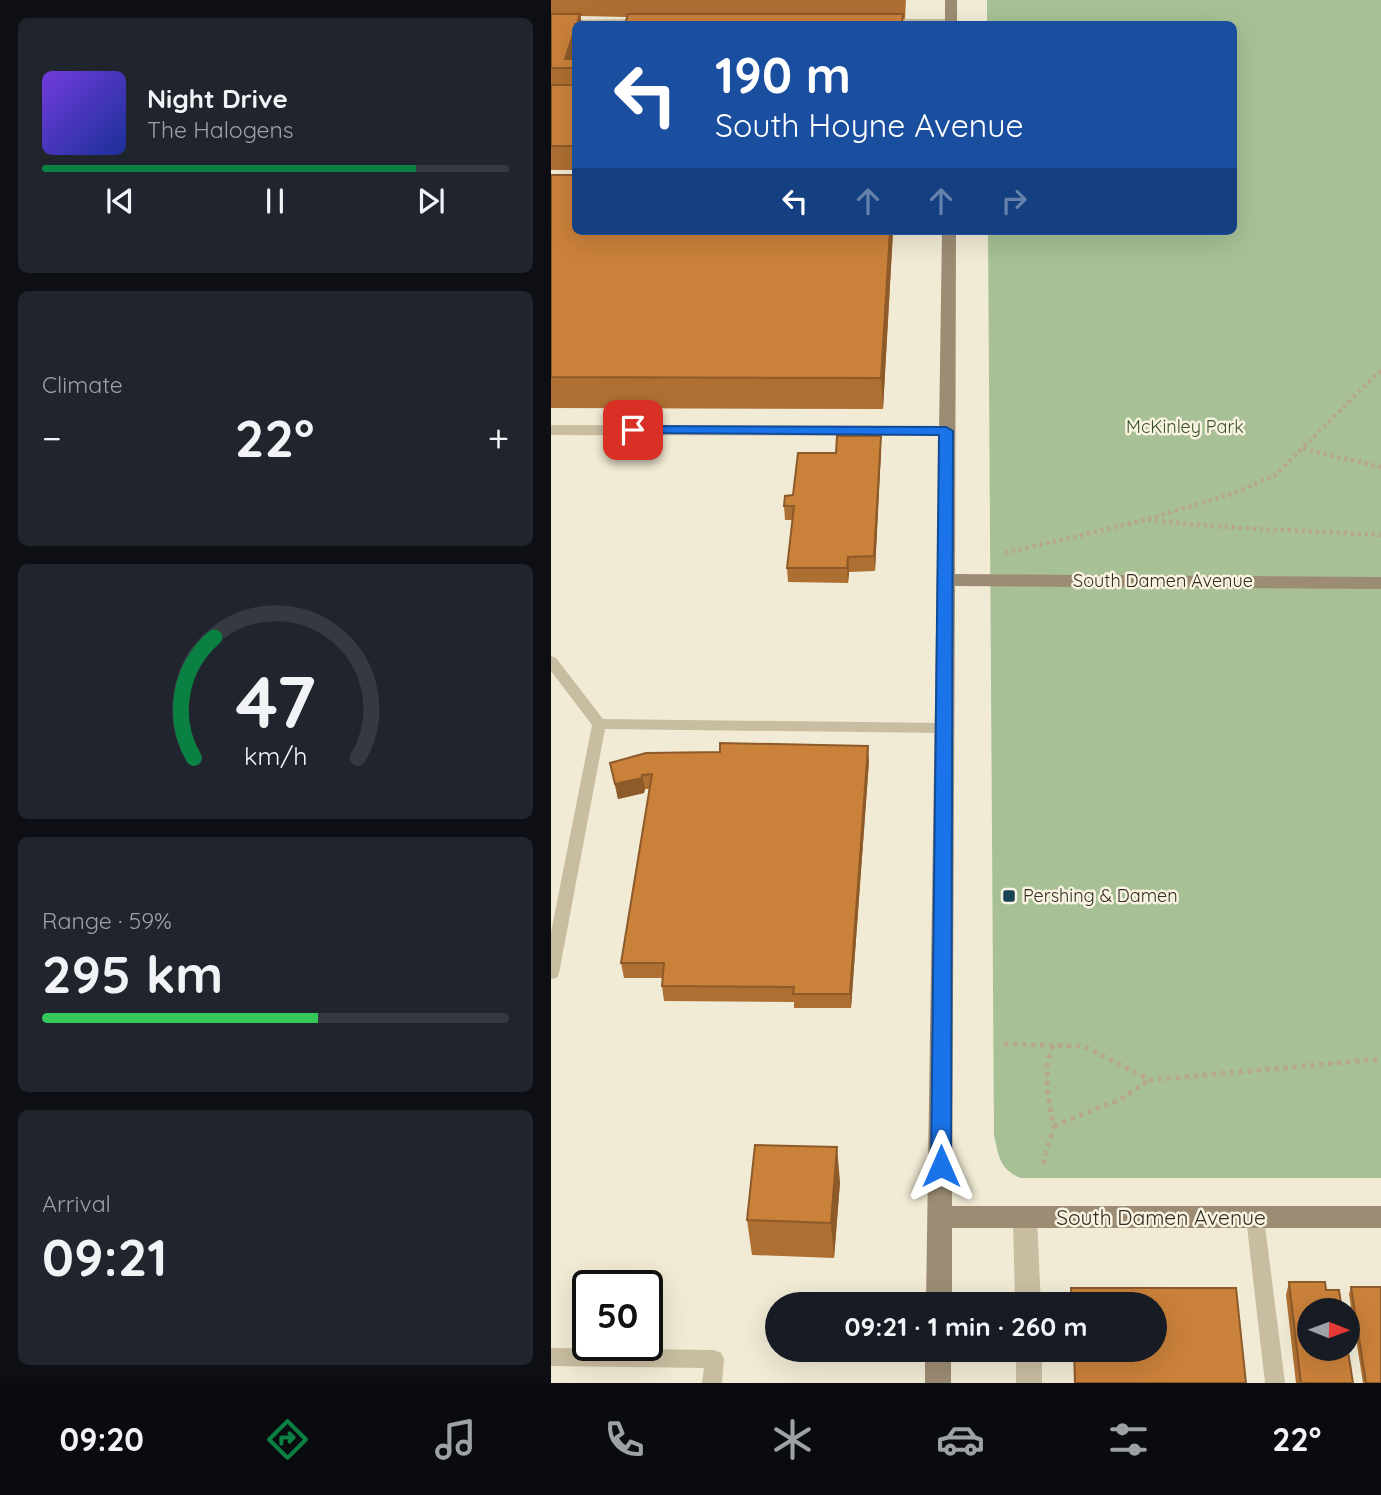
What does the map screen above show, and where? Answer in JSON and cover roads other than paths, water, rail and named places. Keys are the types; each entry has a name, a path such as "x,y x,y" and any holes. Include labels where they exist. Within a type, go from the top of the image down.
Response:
{"main road":[{"path":"951,0 951,21"},
{"path":"939,1292 948,235"},
{"name":"South Damen Avenue","path":"945,580 1381,583"},
{"name":"South Damen Avenue","path":"940,1217 1381,1217"},
{"path":"938,1362 938,1383"}],"street":[{"path":"551,24 572,24"},
{"path":"551,430 946,431"},
{"path":"1025,1219 1028,1292"},
{"path":"1029,1362 1029,1383"}],"lane":[{"path":"551,661 599,724 551,972"},
{"path":"599,724 944,728"},
{"path":"1255,1218 1275,1383"},
{"path":"551,1357 714,1359 712,1383"}],"place":[{"name":"Pershing & Damen","path":"1009,896"}],"park label":[{"name":"McKinley Park","path":"1185,427"}]}
